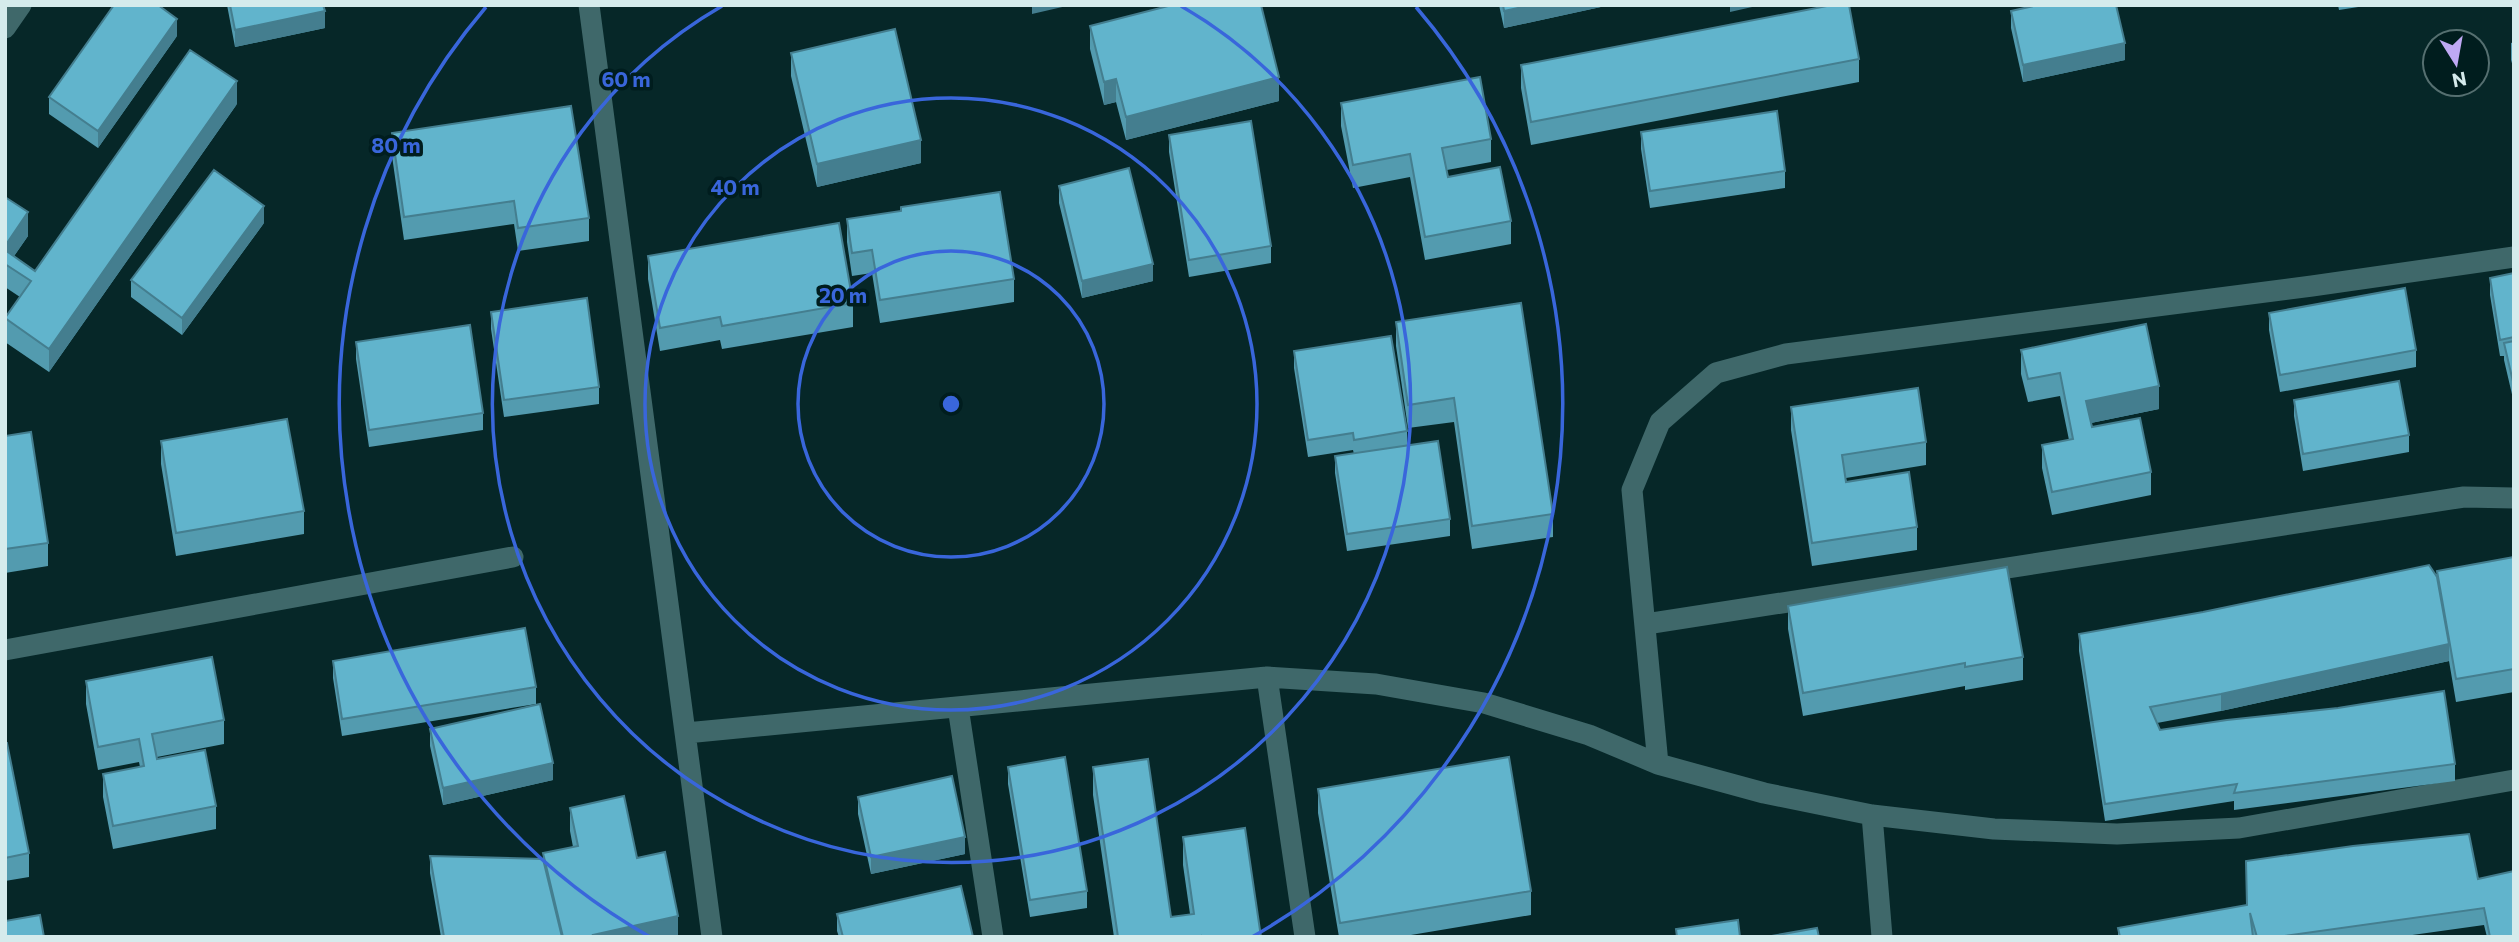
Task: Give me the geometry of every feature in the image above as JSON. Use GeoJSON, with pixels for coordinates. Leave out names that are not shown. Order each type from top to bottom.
{"type":"FeatureCollection","features":[{"type":"Feature","properties":{"kind":"street"},"geometry":{"type":"LineString","coordinates":[[5,28],[21,5]]}},
{"type":"Feature","properties":{"kind":"street"},"geometry":{"type":"LineString","coordinates":[[589,5],[712,937]]}},
{"type":"Feature","properties":{"kind":"street"},"geometry":{"type":"LineString","coordinates":[[1658,764],[1632,490],[1660,422],[1716,373],[1786,354],[2514,257]]}},
{"type":"Feature","properties":{"kind":"street"},"geometry":{"type":"LineString","coordinates":[[1646,624],[2464,498],[2514,498]]}},
{"type":"Feature","properties":{"kind":"street"},"geometry":{"type":"LineString","coordinates":[[5,650],[513,557]]}},
{"type":"Feature","properties":{"kind":"street"},"geometry":{"type":"LineString","coordinates":[[686,733],[1267,677],[1376,684],[1484,703],[1589,735],[1658,764],[1764,793],[1872,815],[1994,829],[2117,834],[2239,828],[2514,780]]}},
{"type":"Feature","properties":{"kind":"street"},"geometry":{"type":"LineString","coordinates":[[1267,677],[1305,937]]}},
{"type":"Feature","properties":{"kind":"street"},"geometry":{"type":"LineString","coordinates":[[958,707],[993,937]]}},
{"type":"Feature","properties":{"kind":"street"},"geometry":{"type":"LineString","coordinates":[[1872,815],[1882,937]]}},
{"type":"Feature","properties":{"kind":"building"},"geometry":{"type":"Polygon","coordinates":[[[114,5],[158,5],[177,19],[98,131],[49,97],[114,5]]]}},
{"type":"Feature","properties":{"kind":"building"},"geometry":{"type":"Polygon","coordinates":[[[230,5],[323,5],[325,11],[235,30],[230,5]]]}},
{"type":"Feature","properties":{"kind":"building"},"geometry":{"type":"Polygon","coordinates":[[[1172,5],[1261,5],[1279,77],[1126,117],[1116,79],[1104,82],[1090,26],[1172,5]]]}},
{"type":"Feature","properties":{"kind":"building"},"geometry":{"type":"Polygon","coordinates":[[[1503,5],[1532,5],[1504,11],[1503,5]]]}},
{"type":"Feature","properties":{"kind":"building"},"geometry":{"type":"Polygon","coordinates":[[[1832,5],[1849,5],[1859,59],[1531,122],[1521,65],[1832,5]]]}},
{"type":"Feature","properties":{"kind":"building"},"geometry":{"type":"Polygon","coordinates":[[[2038,5],[2116,5],[2125,43],[2023,65],[2011,11],[2038,5]]]}},
{"type":"Feature","properties":{"kind":"building"},"geometry":{"type":"Polygon","coordinates":[[[895,29],[921,140],[817,164],[791,53],[895,29]]]}},
{"type":"Feature","properties":{"kind":"building"},"geometry":{"type":"Polygon","coordinates":[[[190,50],[237,81],[49,349],[5,318],[31,281],[5,264],[5,250],[35,271],[190,50]]]}},
{"type":"Feature","properties":{"kind":"building"},"geometry":{"type":"Polygon","coordinates":[[[1480,77],[1491,139],[1442,148],[1448,177],[1500,167],[1511,221],[1425,237],[1410,154],[1353,165],[1341,103],[1480,77]]]}},
{"type":"Feature","properties":{"kind":"building"},"geometry":{"type":"Polygon","coordinates":[[[571,106],[589,218],[518,228],[514,201],[404,217],[392,133],[571,106]]]}},
{"type":"Feature","properties":{"kind":"building"},"geometry":{"type":"Polygon","coordinates":[[[1777,111],[1785,171],[1650,191],[1641,132],[1777,111]]]}},
{"type":"Feature","properties":{"kind":"building"},"geometry":{"type":"Polygon","coordinates":[[[1251,121],[1271,246],[1189,260],[1169,135],[1251,121]]]}},
{"type":"Feature","properties":{"kind":"building"},"geometry":{"type":"Polygon","coordinates":[[[1129,168],[1153,264],[1082,281],[1059,186],[1129,168]]]}},
{"type":"Feature","properties":{"kind":"building"},"geometry":{"type":"Polygon","coordinates":[[[214,170],[264,206],[182,318],[131,280],[214,170]]]}},
{"type":"Feature","properties":{"kind":"building"},"geometry":{"type":"Polygon","coordinates":[[[1000,192],[1014,279],[880,300],[872,250],[852,253],[847,219],[901,211],[901,207],[1000,192]]]}},
{"type":"Feature","properties":{"kind":"building"},"geometry":{"type":"Polygon","coordinates":[[[5,197],[28,212],[5,246],[5,197]]]}},
{"type":"Feature","properties":{"kind":"building"},"geometry":{"type":"Polygon","coordinates":[[[839,223],[853,303],[722,326],[720,317],[660,328],[648,256],[839,223]]]}},
{"type":"Feature","properties":{"kind":"building"},"geometry":{"type":"Polygon","coordinates":[[[2514,273],[2514,337],[2500,340],[2490,278],[2514,273]]]}},
{"type":"Feature","properties":{"kind":"building"},"geometry":{"type":"Polygon","coordinates":[[[2405,288],[2416,350],[2280,375],[2269,313],[2405,288]]]}},
{"type":"Feature","properties":{"kind":"building"},"geometry":{"type":"Polygon","coordinates":[[[587,298],[599,387],[504,400],[491,312],[587,298]]]}},
{"type":"Feature","properties":{"kind":"building"},"geometry":{"type":"Polygon","coordinates":[[[1521,303],[1553,514],[1472,526],[1454,398],[1408,405],[1396,322],[1521,303]]]}},
{"type":"Feature","properties":{"kind":"building"},"geometry":{"type":"Polygon","coordinates":[[[2146,324],[2159,386],[2086,401],[2092,427],[2140,418],[2151,472],[2052,492],[2042,445],[2073,439],[2060,373],[2028,379],[2021,350],[2146,324]]]}},
{"type":"Feature","properties":{"kind":"building"},"geometry":{"type":"Polygon","coordinates":[[[470,325],[483,413],[369,430],[356,342],[470,325]]]}},
{"type":"Feature","properties":{"kind":"building"},"geometry":{"type":"Polygon","coordinates":[[[1391,336],[1407,431],[1354,440],[1353,433],[1308,440],[1294,351],[1391,336]]]}},
{"type":"Feature","properties":{"kind":"building"},"geometry":{"type":"Polygon","coordinates":[[[2514,341],[2514,386],[2504,343],[2514,341]]]}},
{"type":"Feature","properties":{"kind":"building"},"geometry":{"type":"Polygon","coordinates":[[[2399,381],[2409,435],[2303,454],[2294,400],[2399,381]]]}},
{"type":"Feature","properties":{"kind":"building"},"geometry":{"type":"Polygon","coordinates":[[[1918,388],[1926,442],[1842,455],[1846,482],[1909,472],[1917,527],[1812,543],[1791,407],[1918,388]]]}},
{"type":"Feature","properties":{"kind":"building"},"geometry":{"type":"Polygon","coordinates":[[[287,419],[304,511],[176,533],[161,441],[287,419]]]}},
{"type":"Feature","properties":{"kind":"building"},"geometry":{"type":"Polygon","coordinates":[[[31,432],[48,543],[5,549],[5,436],[31,432]]]}},
{"type":"Feature","properties":{"kind":"building"},"geometry":{"type":"Polygon","coordinates":[[[1438,441],[1450,519],[1347,534],[1335,456],[1438,441]]]}},
{"type":"Feature","properties":{"kind":"building"},"geometry":{"type":"Polygon","coordinates":[[[2514,557],[2514,669],[2456,679],[2437,571],[2514,557]]]}},
{"type":"Feature","properties":{"kind":"building"},"geometry":{"type":"Polygon","coordinates":[[[2429,565],[2437,577],[2449,644],[2150,707],[2160,730],[2338,708],[2444,691],[2455,764],[2234,793],[2237,784],[2105,804],[2079,634],[2203,612],[2429,565]]]}},
{"type":"Feature","properties":{"kind":"building"},"geometry":{"type":"Polygon","coordinates":[[[2007,567],[2023,657],[1965,667],[1965,663],[1803,693],[1788,606],[2007,567]]]}},
{"type":"Feature","properties":{"kind":"building"},"geometry":{"type":"Polygon","coordinates":[[[525,628],[536,687],[342,719],[333,661],[525,628]]]}},
{"type":"Feature","properties":{"kind":"building"},"geometry":{"type":"Polygon","coordinates":[[[212,657],[224,720],[152,734],[157,759],[205,750],[216,806],[113,826],[103,774],[144,766],[139,739],[98,747],[86,681],[212,657]]]}},
{"type":"Feature","properties":{"kind":"building"},"geometry":{"type":"Polygon","coordinates":[[[540,704],[553,763],[443,788],[430,729],[540,704]]]}},
{"type":"Feature","properties":{"kind":"building"},"geometry":{"type":"Polygon","coordinates":[[[5,743],[29,853],[5,858],[5,743]]]}},
{"type":"Feature","properties":{"kind":"building"},"geometry":{"type":"Polygon","coordinates":[[[1065,757],[1087,891],[1030,900],[1008,767],[1065,757]]]}},
{"type":"Feature","properties":{"kind":"building"},"geometry":{"type":"Polygon","coordinates":[[[1509,757],[1531,891],[1340,923],[1318,789],[1509,757]]]}},
{"type":"Feature","properties":{"kind":"building"},"geometry":{"type":"Polygon","coordinates":[[[1148,759],[1171,917],[1194,914],[1183,837],[1245,828],[1261,937],[1118,937],[1093,767],[1148,759]]]}},
{"type":"Feature","properties":{"kind":"building"},"geometry":{"type":"Polygon","coordinates":[[[952,776],[965,837],[871,857],[858,797],[952,776]]]}},
{"type":"Feature","properties":{"kind":"building"},"geometry":{"type":"Polygon","coordinates":[[[624,796],[637,858],[665,852],[678,916],[593,935],[594,937],[563,937],[543,853],[578,846],[570,808],[624,796]]]}},
{"type":"Feature","properties":{"kind":"building"},"geometry":{"type":"Polygon","coordinates":[[[2469,834],[2478,879],[2514,871],[2514,937],[2490,937],[2484,908],[2277,937],[2257,937],[2250,913],[2253,937],[2120,937],[2118,928],[2247,905],[2246,861],[2469,834]]]}},
{"type":"Feature","properties":{"kind":"building"},"geometry":{"type":"Polygon","coordinates":[[[430,856],[543,859],[562,937],[444,937],[430,856]]]}},
{"type":"Feature","properties":{"kind":"building"},"geometry":{"type":"Polygon","coordinates":[[[961,886],[973,937],[843,937],[837,914],[961,886]]]}},
{"type":"Feature","properties":{"kind":"building"},"geometry":{"type":"Polygon","coordinates":[[[40,915],[44,937],[5,937],[5,921],[40,915]]]}},
{"type":"Feature","properties":{"kind":"building"},"geometry":{"type":"Polygon","coordinates":[[[1738,920],[1740,937],[1677,937],[1676,929],[1738,920]]]}},
{"type":"Feature","properties":{"kind":"building"},"geometry":{"type":"Polygon","coordinates":[[[1817,928],[1819,937],[1766,937],[1817,928]]]}}]}
